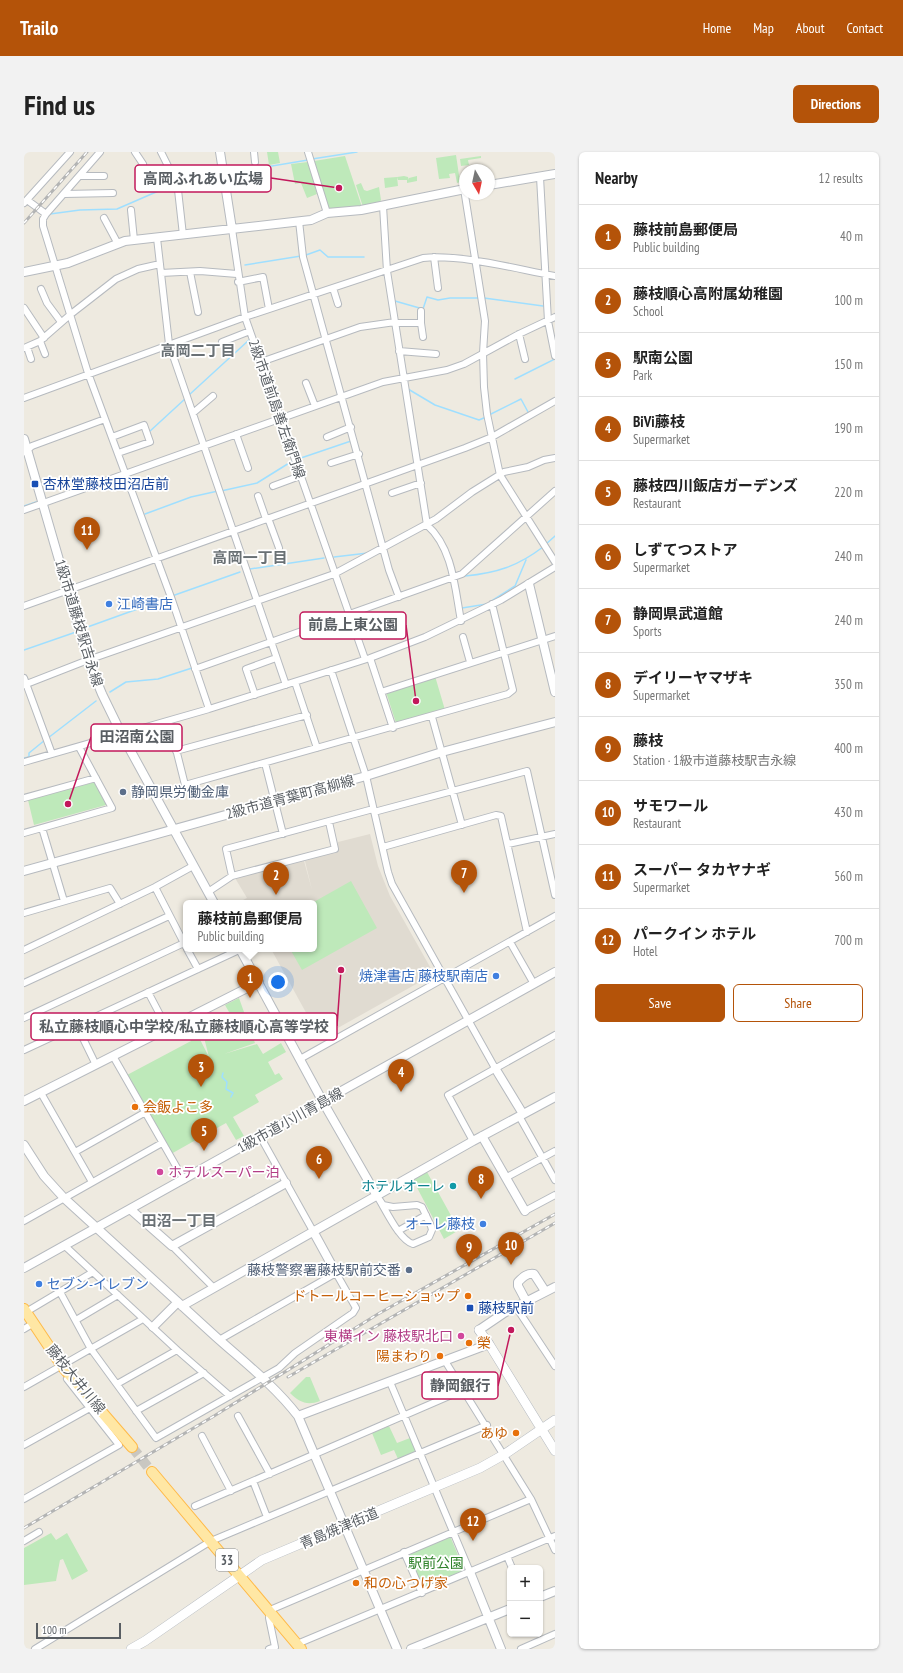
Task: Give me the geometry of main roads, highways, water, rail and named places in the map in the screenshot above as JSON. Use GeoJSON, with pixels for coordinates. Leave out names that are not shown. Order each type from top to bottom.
{"type":"FeatureCollection","features":[{"type":"Feature","properties":{"kind":"main road","name":"藤枝大井川線"},"geometry":{"type":"LineString","coordinates":[[25,1310],[60,1367],[132,1447]]}},
{"type":"Feature","properties":{"kind":"main road"},"geometry":{"type":"LineString","coordinates":[[479,1330],[555,1451]]}},
{"type":"Feature","properties":{"kind":"main road","name":"青島焼津街道"},"geometry":{"type":"LineString","coordinates":[[131,1649],[145,1641],[262,1560],[480,1468],[505,1454],[555,1420]]}},
{"type":"Feature","properties":{"kind":"main road","name":"33"},"geometry":{"type":"LineString","coordinates":[[152,1472],[270,1610],[299,1647]]}},
{"type":"Feature","properties":{"kind":"waterway"},"geometry":{"type":"LineString","coordinates":[[312,159],[357,152]]}},
{"type":"Feature","properties":{"kind":"waterway"},"geometry":{"type":"LineString","coordinates":[[229,173],[308,160]]}},
{"type":"Feature","properties":{"kind":"waterway"},"geometry":{"type":"LineString","coordinates":[[177,179],[217,173]]}},
{"type":"Feature","properties":{"kind":"waterway"},"geometry":{"type":"LineString","coordinates":[[50,214],[80,210],[117,209],[163,189],[174,181]]}},
{"type":"Feature","properties":{"kind":"waterway"},"geometry":{"type":"LineString","coordinates":[[306,255],[320,250],[328,257],[364,257]]}},
{"type":"Feature","properties":{"kind":"waterway"},"geometry":{"type":"LineString","coordinates":[[245,265],[301,256]]}},
{"type":"Feature","properties":{"kind":"waterway"},"geometry":{"type":"LineString","coordinates":[[395,301],[423,309],[427,297],[438,300],[450,298],[480,298]]}},
{"type":"Feature","properties":{"kind":"waterway"},"geometry":{"type":"LineString","coordinates":[[484,298],[543,306]]}},
{"type":"Feature","properties":{"kind":"waterway"},"geometry":{"type":"LineString","coordinates":[[189,395],[249,340]]}},
{"type":"Feature","properties":{"kind":"waterway"},"geometry":{"type":"LineString","coordinates":[[515,379],[555,359]]}},
{"type":"Feature","properties":{"kind":"waterway"},"geometry":{"type":"LineString","coordinates":[[408,389],[435,405],[479,420],[486,417]]}},
{"type":"Feature","properties":{"kind":"waterway"},"geometry":{"type":"LineString","coordinates":[[149,432],[186,398]]}},
{"type":"Feature","properties":{"kind":"waterway"},"geometry":{"type":"LineString","coordinates":[[489,415],[521,399],[528,412]]}},
{"type":"Feature","properties":{"kind":"waterway"},"geometry":{"type":"LineString","coordinates":[[298,459],[351,441]]}},
{"type":"Feature","properties":{"kind":"waterway"},"geometry":{"type":"LineString","coordinates":[[221,491],[257,483],[294,460]]}},
{"type":"Feature","properties":{"kind":"waterway"},"geometry":{"type":"LineString","coordinates":[[145,514],[191,497],[218,491]]}},
{"type":"Feature","properties":{"kind":"waterway"},"geometry":{"type":"LineString","coordinates":[[24,506],[36,502]]}},
{"type":"Feature","properties":{"kind":"waterway"},"geometry":{"type":"LineString","coordinates":[[546,544],[555,536]]}},
{"type":"Feature","properties":{"kind":"waterway"},"geometry":{"type":"LineString","coordinates":[[465,576],[507,568],[534,554],[543,547]]}},
{"type":"Feature","properties":{"kind":"waterway"},"geometry":{"type":"LineString","coordinates":[[334,557],[368,553]]}},
{"type":"Feature","properties":{"kind":"waterway"},"geometry":{"type":"LineString","coordinates":[[250,569],[324,558]]}},
{"type":"Feature","properties":{"kind":"waterway"},"geometry":{"type":"LineString","coordinates":[[490,602],[515,586],[526,560]]}},
{"type":"Feature","properties":{"kind":"waterway"},"geometry":{"type":"LineString","coordinates":[[172,596],[240,572]]}},
{"type":"Feature","properties":{"kind":"waterway"},"geometry":{"type":"LineString","coordinates":[[82,629],[168,598]]}},
{"type":"Feature","properties":{"kind":"waterway"},"geometry":{"type":"LineString","coordinates":[[462,608],[487,604]]}},
{"type":"Feature","properties":{"kind":"waterway"},"geometry":{"type":"LineString","coordinates":[[24,650],[76,632]]}},
{"type":"Feature","properties":{"kind":"waterway"},"geometry":{"type":"LineString","coordinates":[[110,692],[126,682],[158,679],[192,668]]}},
{"type":"Feature","properties":{"kind":"waterway"},"geometry":{"type":"LineString","coordinates":[[48,738],[96,701]]}},
{"type":"Feature","properties":{"kind":"waterway"},"geometry":{"type":"LineString","coordinates":[[24,758],[29,757],[29,753],[45,740]]}},
{"type":"Feature","properties":{"kind":"waterway"},"geometry":{"type":"LineString","coordinates":[[223,1073],[222,1077],[227,1082],[226,1089],[233,1093],[231,1097]]}},
{"type":"Feature","properties":{"kind":"tunnel"},"geometry":{"type":"LineString","coordinates":[[132,1447],[152,1472]]}},
{"type":"Feature","properties":{"kind":"railway"},"geometry":{"type":"LineString","coordinates":[[24,223],[87,152]]}},
{"type":"Feature","properties":{"kind":"railway"},"geometry":{"type":"LineString","coordinates":[[24,1528],[214,1416],[378,1314],[555,1214]]}},
{"type":"Feature","properties":{"kind":"railway"},"geometry":{"type":"LineString","coordinates":[[288,1377],[555,1223]]}},
{"type":"Feature","properties":{"kind":"place","name":"高岡ふれあい広場"},"geometry":{"type":"Point","coordinates":[339,188]}},
{"type":"Feature","properties":{"kind":"place","name":"杏林堂藤枝田沼店前"},"geometry":{"type":"Point","coordinates":[35,484]}},
{"type":"Feature","properties":{"kind":"place","name":"スーパー タカヤナギ"},"geometry":{"type":"Point","coordinates":[87,550]}},
{"type":"Feature","properties":{"kind":"place","name":"江崎書店"},"geometry":{"type":"Point","coordinates":[109,604]}},
{"type":"Feature","properties":{"kind":"place","name":"前島上東公園"},"geometry":{"type":"Point","coordinates":[416,701]}},
{"type":"Feature","properties":{"kind":"place","name":"静岡県労働金庫"},"geometry":{"type":"Point","coordinates":[123,792]}},
{"type":"Feature","properties":{"kind":"place","name":"田沼南公園"},"geometry":{"type":"Point","coordinates":[68,804]}},
{"type":"Feature","properties":{"kind":"place","name":"静岡県武道館"},"geometry":{"type":"Point","coordinates":[464,893]}},
{"type":"Feature","properties":{"kind":"place","name":"藤枝順心高附属幼稚園"},"geometry":{"type":"Point","coordinates":[276,895]}},
{"type":"Feature","properties":{"kind":"place","name":"私立藤枝順心中学校/私立藤枝順心高等学校"},"geometry":{"type":"Point","coordinates":[341,970]}},
{"type":"Feature","properties":{"kind":"place","name":"焼津書店 藤枝駅南店"},"geometry":{"type":"Point","coordinates":[496,976]}},
{"type":"Feature","properties":{"kind":"place","name":"藤枝前島郵便局"},"geometry":{"type":"Point","coordinates":[250,998]}},
{"type":"Feature","properties":{"kind":"place","name":"駅南公園"},"geometry":{"type":"Point","coordinates":[201,1087]}},
{"type":"Feature","properties":{"kind":"place","name":"BiVi藤枝"},"geometry":{"type":"Point","coordinates":[401,1092]}},
{"type":"Feature","properties":{"kind":"place","name":"会飯よこ多"},"geometry":{"type":"Point","coordinates":[135,1107]}},
{"type":"Feature","properties":{"kind":"place","name":"藤枝四川飯店ガーデンズ"},"geometry":{"type":"Point","coordinates":[204,1151]}},
{"type":"Feature","properties":{"kind":"place","name":"ホテルスーパー泊"},"geometry":{"type":"Point","coordinates":[160,1172]}},
{"type":"Feature","properties":{"kind":"place","name":"しずてつストア"},"geometry":{"type":"Point","coordinates":[319,1179]}},
{"type":"Feature","properties":{"kind":"place","name":"ホテルオーレ"},"geometry":{"type":"Point","coordinates":[453,1186]}},
{"type":"Feature","properties":{"kind":"place","name":"デイリーヤマザキ"},"geometry":{"type":"Point","coordinates":[481,1199]}},
{"type":"Feature","properties":{"kind":"place","name":"オーレ藤枝"},"geometry":{"type":"Point","coordinates":[483,1224]}},
{"type":"Feature","properties":{"kind":"place","name":"サモワール"},"geometry":{"type":"Point","coordinates":[511,1265]}},
{"type":"Feature","properties":{"kind":"place","name":"藤枝"},"geometry":{"type":"Point","coordinates":[469,1267]}},
{"type":"Feature","properties":{"kind":"place","name":"藤枝警察署藤枝駅前交番"},"geometry":{"type":"Point","coordinates":[409,1270]}},
{"type":"Feature","properties":{"kind":"place","name":"セブン-イレブン"},"geometry":{"type":"Point","coordinates":[39,1284]}},
{"type":"Feature","properties":{"kind":"place","name":"ドトールコーヒーショップ"},"geometry":{"type":"Point","coordinates":[468,1296]}},
{"type":"Feature","properties":{"kind":"place","name":"藤枝駅前"},"geometry":{"type":"Point","coordinates":[470,1308]}},
{"type":"Feature","properties":{"kind":"place","name":"静岡銀行"},"geometry":{"type":"Point","coordinates":[511,1330]}},
{"type":"Feature","properties":{"kind":"place","name":"東横イン 藤枝駅北口"},"geometry":{"type":"Point","coordinates":[461,1336]}},
{"type":"Feature","properties":{"kind":"place","name":"榮"},"geometry":{"type":"Point","coordinates":[469,1343]}},
{"type":"Feature","properties":{"kind":"place","name":"陽まわり"},"geometry":{"type":"Point","coordinates":[440,1356]}},
{"type":"Feature","properties":{"kind":"place","name":"あゆ"},"geometry":{"type":"Point","coordinates":[516,1433]}},
{"type":"Feature","properties":{"kind":"place","name":"パークイン ホテル"},"geometry":{"type":"Point","coordinates":[473,1541]}},
{"type":"Feature","properties":{"kind":"place","name":"和の心つげ家"},"geometry":{"type":"Point","coordinates":[356,1583]}},
{"type":"Feature","properties":{"kind":"district","name":"高岡二丁目"},"geometry":{"type":"Point","coordinates":[198,350]}},
{"type":"Feature","properties":{"kind":"district","name":"高岡一丁目"},"geometry":{"type":"Point","coordinates":[250,557]}},
{"type":"Feature","properties":{"kind":"district","name":"田沼一丁目"},"geometry":{"type":"Point","coordinates":[179,1220]}},
{"type":"Feature","properties":{"kind":"park label","name":"駅前公園"},"geometry":{"type":"Point","coordinates":[436,1563]}}]}
